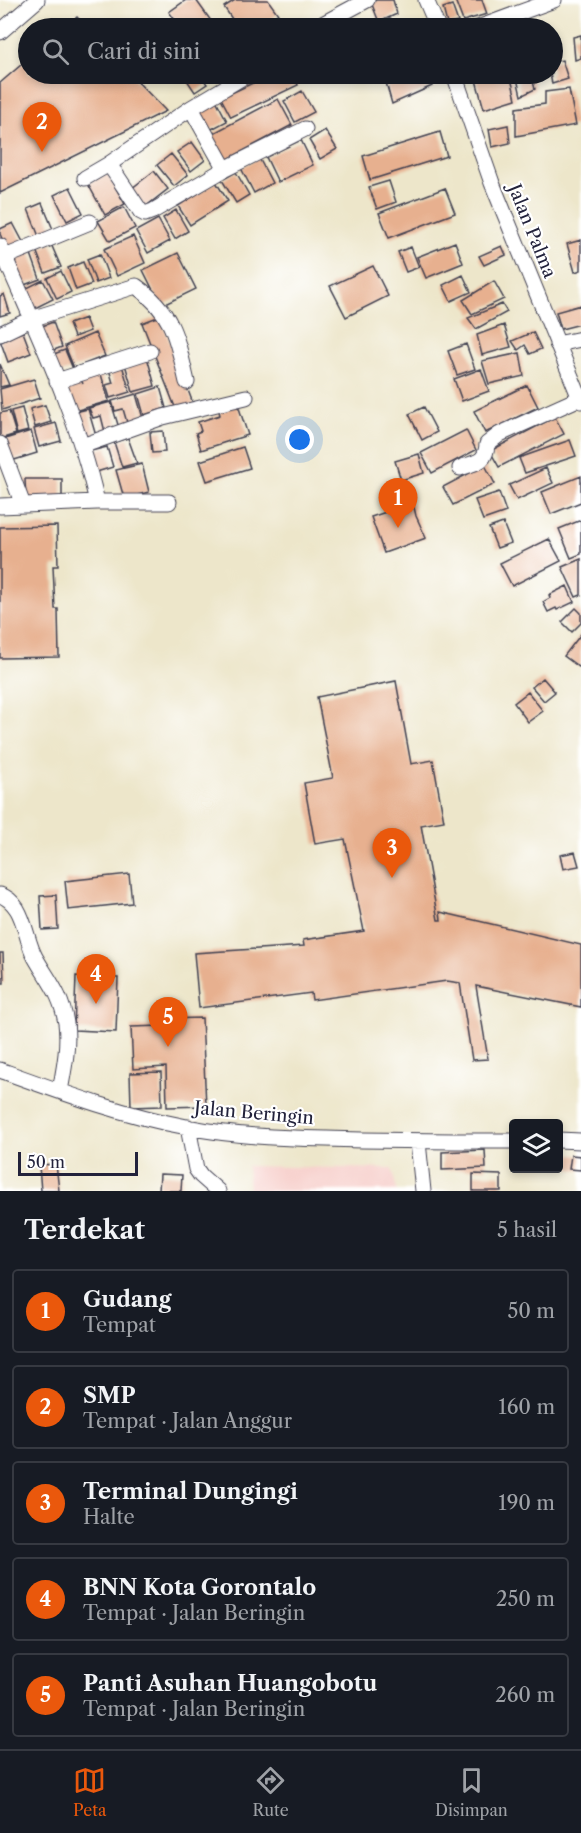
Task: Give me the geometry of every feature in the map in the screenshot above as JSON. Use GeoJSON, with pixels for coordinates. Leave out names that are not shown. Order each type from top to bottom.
{"type":"FeatureCollection","features":[{"type":"Feature","properties":{"kind":"street"},"geometry":{"type":"LineString","coordinates":[[0,32],[37,0]]}},
{"type":"Feature","properties":{"kind":"street"},"geometry":{"type":"LineString","coordinates":[[334,18],[367,0]]}},
{"type":"Feature","properties":{"kind":"street"},"geometry":{"type":"LineString","coordinates":[[426,0],[434,18]]}},
{"type":"Feature","properties":{"kind":"street"},"geometry":{"type":"LineString","coordinates":[[505,18],[554,0]]}},
{"type":"Feature","properties":{"kind":"street"},"geometry":{"type":"LineString","coordinates":[[85,178],[231,84]]}},
{"type":"Feature","properties":{"kind":"street","name":"Jalan Palma"},"geometry":{"type":"LineString","coordinates":[[457,84],[492,183],[580,399]]}},
{"type":"Feature","properties":{"kind":"street"},"geometry":{"type":"LineString","coordinates":[[191,108],[225,169]]}},
{"type":"Feature","properties":{"kind":"street"},"geometry":{"type":"LineString","coordinates":[[109,164],[137,208],[146,214],[225,169],[305,129]]}},
{"type":"Feature","properties":{"kind":"street"},"geometry":{"type":"LineString","coordinates":[[90,222],[2,252],[82,446],[97,502]]}},
{"type":"Feature","properties":{"kind":"street"},"geometry":{"type":"LineString","coordinates":[[0,334],[31,320],[136,286],[168,317],[177,338],[187,382]]}},
{"type":"Feature","properties":{"kind":"street"},"geometry":{"type":"LineString","coordinates":[[557,344],[581,339]]}},
{"type":"Feature","properties":{"kind":"street"},"geometry":{"type":"LineString","coordinates":[[57,381],[150,351]]}},
{"type":"Feature","properties":{"kind":"street"},"geometry":{"type":"LineString","coordinates":[[82,446],[163,417],[246,397]]}},
{"type":"Feature","properties":{"kind":"street"},"geometry":{"type":"LineString","coordinates":[[460,468],[483,460],[488,444],[500,434],[580,399]]}},
{"type":"Feature","properties":{"kind":"street"},"geometry":{"type":"LineString","coordinates":[[0,444],[23,505]]}},
{"type":"Feature","properties":{"kind":"street"},"geometry":{"type":"LineString","coordinates":[[0,506],[169,502]]}},
{"type":"Feature","properties":{"kind":"street"},"geometry":{"type":"LineString","coordinates":[[0,895],[18,910],[34,956],[55,987],[63,1006],[67,1052],[60,1091]]}},
{"type":"Feature","properties":{"kind":"street","name":"Jalan Beringin"},"geometry":{"type":"LineString","coordinates":[[0,1070],[156,1121],[188,1127],[262,1137],[418,1142],[509,1141]]}},
{"type":"Feature","properties":{"kind":"street"},"geometry":{"type":"LineString","coordinates":[[188,1127],[196,1169],[219,1191]]}},
{"type":"Feature","properties":{"kind":"street"},"geometry":{"type":"LineString","coordinates":[[563,1140],[581,1141]]}},
{"type":"Feature","properties":{"kind":"street"},"geometry":{"type":"LineString","coordinates":[[418,1142],[423,1191]]}},
{"type":"Feature","properties":{"kind":"shaded area"},"geometry":{"type":"Polygon","coordinates":[[[247,1166],[392,1169],[397,1191],[249,1191],[247,1166]]]}},
{"type":"Feature","properties":{"kind":"building"},"geometry":{"type":"Polygon","coordinates":[[[186,0],[196,0],[209,18],[174,18],[169,12],[186,0]]]}},
{"type":"Feature","properties":{"kind":"building"},"geometry":{"type":"Polygon","coordinates":[[[235,0],[268,0],[278,14],[272,18],[231,18],[224,7],[235,0]]]}},
{"type":"Feature","properties":{"kind":"building"},"geometry":{"type":"Polygon","coordinates":[[[393,0],[397,14],[388,18],[377,18],[371,2],[393,0]]]}},
{"type":"Feature","properties":{"kind":"building"},"geometry":{"type":"Polygon","coordinates":[[[455,0],[482,0],[487,14],[462,18],[455,0]]]}},
{"type":"Feature","properties":{"kind":"building"},"geometry":{"type":"Polygon","coordinates":[[[452,5],[457,18],[446,18],[443,8],[452,5]]]}},
{"type":"Feature","properties":{"kind":"building"},"geometry":{"type":"Polygon","coordinates":[[[581,35],[581,58],[575,60],[573,37],[581,35]]]}},
{"type":"Feature","properties":{"kind":"building"},"geometry":{"type":"Polygon","coordinates":[[[563,63],[568,79],[563,81],[563,63]]]}},
{"type":"Feature","properties":{"kind":"building"},"geometry":{"type":"Polygon","coordinates":[[[18,68],[18,84],[140,84],[166,111],[0,193],[0,83],[18,68]]]}},
{"type":"Feature","properties":{"kind":"building"},"geometry":{"type":"Polygon","coordinates":[[[190,84],[207,84],[195,92],[190,84]]]}},
{"type":"Feature","properties":{"kind":"building"},"geometry":{"type":"Polygon","coordinates":[[[251,84],[298,85],[231,117],[221,98],[251,84]]]}},
{"type":"Feature","properties":{"kind":"building"},"geometry":{"type":"Polygon","coordinates":[[[386,84],[431,84],[432,86],[392,104],[386,84]]]}},
{"type":"Feature","properties":{"kind":"building"},"geometry":{"type":"Polygon","coordinates":[[[477,84],[512,84],[516,99],[484,109],[477,84]]]}},
{"type":"Feature","properties":{"kind":"building"},"geometry":{"type":"Polygon","coordinates":[[[518,84],[534,84],[535,89],[521,96],[518,84]]]}},
{"type":"Feature","properties":{"kind":"building"},"geometry":{"type":"Polygon","coordinates":[[[569,89],[576,125],[516,136],[516,108],[545,104],[545,92],[569,89]]]}},
{"type":"Feature","properties":{"kind":"building"},"geometry":{"type":"Polygon","coordinates":[[[302,91],[314,112],[295,122],[284,101],[302,91]]]}},
{"type":"Feature","properties":{"kind":"building"},"geometry":{"type":"Polygon","coordinates":[[[278,99],[292,125],[224,161],[210,135],[278,99]]]}},
{"type":"Feature","properties":{"kind":"building"},"geometry":{"type":"Polygon","coordinates":[[[216,100],[227,121],[208,131],[197,110],[216,100]]]}},
{"type":"Feature","properties":{"kind":"building"},"geometry":{"type":"Polygon","coordinates":[[[508,125],[510,143],[492,147],[489,129],[508,125]]]}},
{"type":"Feature","properties":{"kind":"building"},"geometry":{"type":"Polygon","coordinates":[[[325,130],[337,149],[320,159],[309,140],[325,130]]]}},
{"type":"Feature","properties":{"kind":"building"},"geometry":{"type":"Polygon","coordinates":[[[440,132],[447,156],[370,180],[363,156],[440,132]]]}},
{"type":"Feature","properties":{"kind":"building"},"geometry":{"type":"Polygon","coordinates":[[[301,140],[313,165],[278,182],[266,157],[301,140]]]}},
{"type":"Feature","properties":{"kind":"building"},"geometry":{"type":"Polygon","coordinates":[[[192,142],[205,160],[191,171],[177,152],[192,142]]]}},
{"type":"Feature","properties":{"kind":"building"},"geometry":{"type":"Polygon","coordinates":[[[171,154],[188,175],[174,186],[157,165],[171,154]]]}},
{"type":"Feature","properties":{"kind":"building"},"geometry":{"type":"Polygon","coordinates":[[[259,158],[272,183],[254,193],[241,168],[259,158]]]}},
{"type":"Feature","properties":{"kind":"building"},"geometry":{"type":"Polygon","coordinates":[[[154,171],[168,189],[145,207],[131,189],[154,171]]]}},
{"type":"Feature","properties":{"kind":"building"},"geometry":{"type":"Polygon","coordinates":[[[236,172],[249,195],[236,203],[222,180],[236,172]]]}},
{"type":"Feature","properties":{"kind":"building"},"geometry":{"type":"Polygon","coordinates":[[[107,173],[125,204],[105,215],[88,184],[107,173]]]}},
{"type":"Feature","properties":{"kind":"building"},"geometry":{"type":"Polygon","coordinates":[[[389,181],[396,202],[377,209],[369,187],[389,181]]]}},
{"type":"Feature","properties":{"kind":"building"},"geometry":{"type":"Polygon","coordinates":[[[216,182],[228,201],[190,225],[178,206],[216,182]]]}},
{"type":"Feature","properties":{"kind":"building"},"geometry":{"type":"Polygon","coordinates":[[[70,187],[83,213],[67,221],[54,195],[70,187]]]}},
{"type":"Feature","properties":{"kind":"building"},"geometry":{"type":"Polygon","coordinates":[[[445,188],[455,213],[389,238],[379,213],[445,188]]]}},
{"type":"Feature","properties":{"kind":"building"},"geometry":{"type":"Polygon","coordinates":[[[42,203],[55,234],[40,239],[28,209],[42,203]]]}},
{"type":"Feature","properties":{"kind":"building"},"geometry":{"type":"Polygon","coordinates":[[[124,207],[135,228],[110,241],[98,221],[124,207]]]}},
{"type":"Feature","properties":{"kind":"building"},"geometry":{"type":"Polygon","coordinates":[[[176,210],[188,231],[175,239],[163,218],[176,210]]]}},
{"type":"Feature","properties":{"kind":"building"},"geometry":{"type":"Polygon","coordinates":[[[158,219],[170,241],[148,253],[136,231],[158,219]]]}},
{"type":"Feature","properties":{"kind":"building"},"geometry":{"type":"Polygon","coordinates":[[[13,223],[23,242],[7,250],[0,229],[13,223]]]}},
{"type":"Feature","properties":{"kind":"building"},"geometry":{"type":"Polygon","coordinates":[[[133,236],[145,263],[117,276],[104,249],[133,236]]]}},
{"type":"Feature","properties":{"kind":"building"},"geometry":{"type":"Polygon","coordinates":[[[581,240],[581,270],[575,272],[567,244],[581,240]]]}},
{"type":"Feature","properties":{"kind":"building"},"geometry":{"type":"Polygon","coordinates":[[[455,242],[463,263],[426,278],[417,257],[455,242]]]}},
{"type":"Feature","properties":{"kind":"building"},"geometry":{"type":"Polygon","coordinates":[[[51,244],[61,267],[45,273],[36,250],[51,244]]]}},
{"type":"Feature","properties":{"kind":"building"},"geometry":{"type":"Polygon","coordinates":[[[502,246],[506,255],[484,265],[479,256],[502,246]]]}},
{"type":"Feature","properties":{"kind":"building"},"geometry":{"type":"Polygon","coordinates":[[[411,247],[419,267],[406,272],[398,252],[411,247]]]}},
{"type":"Feature","properties":{"kind":"building"},"geometry":{"type":"Polygon","coordinates":[[[30,251],[40,279],[19,287],[8,259],[30,251]]]}},
{"type":"Feature","properties":{"kind":"building"},"geometry":{"type":"Polygon","coordinates":[[[178,253],[196,289],[161,306],[143,270],[178,253]]]}},
{"type":"Feature","properties":{"kind":"building"},"geometry":{"type":"Polygon","coordinates":[[[100,254],[109,278],[96,283],[87,259],[100,254]]]}},
{"type":"Feature","properties":{"kind":"building"},"geometry":{"type":"Polygon","coordinates":[[[83,262],[92,284],[76,290],[68,268],[83,262]]]}},
{"type":"Feature","properties":{"kind":"building"},"geometry":{"type":"Polygon","coordinates":[[[373,266],[388,296],[346,317],[330,286],[373,266]]]}},
{"type":"Feature","properties":{"kind":"building"},"geometry":{"type":"Polygon","coordinates":[[[61,271],[71,292],[57,299],[47,278],[61,271]]]}},
{"type":"Feature","properties":{"kind":"building"},"geometry":{"type":"Polygon","coordinates":[[[463,275],[471,292],[451,301],[443,285],[463,275]]]}},
{"type":"Feature","properties":{"kind":"building"},"geometry":{"type":"Polygon","coordinates":[[[43,280],[53,299],[35,308],[25,289],[43,280]]]}},
{"type":"Feature","properties":{"kind":"building"},"geometry":{"type":"Polygon","coordinates":[[[494,281],[504,299],[472,314],[463,300],[494,281]]]}},
{"type":"Feature","properties":{"kind":"building"},"geometry":{"type":"Polygon","coordinates":[[[4,294],[10,313],[0,316],[0,296],[4,294]]]}},
{"type":"Feature","properties":{"kind":"building"},"geometry":{"type":"Polygon","coordinates":[[[502,304],[507,312],[476,329],[468,318],[502,304]]]}},
{"type":"Feature","properties":{"kind":"building"},"geometry":{"type":"Polygon","coordinates":[[[581,305],[581,324],[561,329],[556,312],[581,305]]]}},
{"type":"Feature","properties":{"kind":"building"},"geometry":{"type":"Polygon","coordinates":[[[160,316],[194,406],[177,412],[142,323],[160,316]]]}},
{"type":"Feature","properties":{"kind":"building"},"geometry":{"type":"Polygon","coordinates":[[[85,318],[90,331],[74,337],[69,324],[85,318]]]}},
{"type":"Feature","properties":{"kind":"building"},"geometry":{"type":"Polygon","coordinates":[[[53,322],[62,347],[46,353],[37,328],[53,322]]]}},
{"type":"Feature","properties":{"kind":"building"},"geometry":{"type":"Polygon","coordinates":[[[504,325],[511,347],[482,355],[477,335],[504,325]]]}},
{"type":"Feature","properties":{"kind":"building"},"geometry":{"type":"Polygon","coordinates":[[[23,332],[31,353],[8,362],[0,340],[23,332]]]}},
{"type":"Feature","properties":{"kind":"building"},"geometry":{"type":"Polygon","coordinates":[[[533,332],[541,349],[530,354],[525,345],[518,350],[512,341],[533,332]]]}},
{"type":"Feature","properties":{"kind":"building"},"geometry":{"type":"Polygon","coordinates":[[[95,333],[105,356],[74,368],[65,346],[95,333]]]}},
{"type":"Feature","properties":{"kind":"building"},"geometry":{"type":"Polygon","coordinates":[[[466,344],[475,369],[457,375],[448,351],[466,344]]]}},
{"type":"Feature","properties":{"kind":"building"},"geometry":{"type":"Polygon","coordinates":[[[65,350],[73,369],[58,374],[51,355],[65,350]]]}},
{"type":"Feature","properties":{"kind":"building"},"geometry":{"type":"Polygon","coordinates":[[[520,353],[524,376],[489,384],[482,361],[520,353]]]}},
{"type":"Feature","properties":{"kind":"building"},"geometry":{"type":"Polygon","coordinates":[[[147,357],[155,386],[133,392],[125,364],[147,357]]]}},
{"type":"Feature","properties":{"kind":"building"},"geometry":{"type":"Polygon","coordinates":[[[0,364],[9,385],[0,387],[0,364]]]}},
{"type":"Feature","properties":{"kind":"building"},"geometry":{"type":"Polygon","coordinates":[[[122,365],[130,392],[110,398],[106,385],[113,383],[109,369],[122,365]]]}},
{"type":"Feature","properties":{"kind":"building"},"geometry":{"type":"Polygon","coordinates":[[[481,369],[489,391],[462,401],[454,379],[481,369]]]}},
{"type":"Feature","properties":{"kind":"building"},"geometry":{"type":"Polygon","coordinates":[[[100,371],[109,401],[71,412],[62,383],[80,378],[83,384],[80,376],[100,371]]]}},
{"type":"Feature","properties":{"kind":"building"},"geometry":{"type":"Polygon","coordinates":[[[34,379],[40,398],[2,410],[0,389],[34,379]]]}},
{"type":"Feature","properties":{"kind":"building"},"geometry":{"type":"Polygon","coordinates":[[[527,385],[538,407],[485,433],[474,411],[527,385]]]}},
{"type":"Feature","properties":{"kind":"building"},"geometry":{"type":"Polygon","coordinates":[[[160,387],[166,408],[144,415],[138,394],[160,387]]]}},
{"type":"Feature","properties":{"kind":"building"},"geometry":{"type":"Polygon","coordinates":[[[136,394],[144,422],[128,426],[123,409],[115,411],[112,401],[136,394]]]}},
{"type":"Feature","properties":{"kind":"building"},"geometry":{"type":"Polygon","coordinates":[[[111,402],[119,428],[105,432],[101,416],[93,418],[89,408],[111,402]]]}},
{"type":"Feature","properties":{"kind":"building"},"geometry":{"type":"Polygon","coordinates":[[[45,405],[51,422],[35,427],[30,409],[45,405]]]}},
{"type":"Feature","properties":{"kind":"building"},"geometry":{"type":"Polygon","coordinates":[[[238,405],[248,435],[201,450],[196,433],[201,431],[198,422],[220,415],[219,411],[238,405]]]}},
{"type":"Feature","properties":{"kind":"building"},"geometry":{"type":"Polygon","coordinates":[[[424,407],[437,432],[422,440],[409,414],[424,407]]]}},
{"type":"Feature","properties":{"kind":"building"},"geometry":{"type":"Polygon","coordinates":[[[22,408],[28,431],[17,434],[11,411],[22,408]]]}},
{"type":"Feature","properties":{"kind":"building"},"geometry":{"type":"Polygon","coordinates":[[[88,409],[96,436],[83,440],[75,412],[88,409]]]}},
{"type":"Feature","properties":{"kind":"building"},"geometry":{"type":"Polygon","coordinates":[[[9,411],[16,434],[0,439],[0,413],[9,411]]]}},
{"type":"Feature","properties":{"kind":"building"},"geometry":{"type":"Polygon","coordinates":[[[555,417],[564,434],[499,467],[490,451],[555,417]]]}},
{"type":"Feature","properties":{"kind":"building"},"geometry":{"type":"Polygon","coordinates":[[[56,423],[61,441],[39,447],[34,429],[56,423]]]}},
{"type":"Feature","properties":{"kind":"building"},"geometry":{"type":"Polygon","coordinates":[[[466,430],[476,450],[432,473],[421,453],[466,430]]]}},
{"type":"Feature","properties":{"kind":"building"},"geometry":{"type":"Polygon","coordinates":[[[31,431],[37,453],[11,461],[5,439],[31,431]]]}},
{"type":"Feature","properties":{"kind":"building"},"geometry":{"type":"Polygon","coordinates":[[[163,431],[165,452],[152,453],[150,432],[163,431]]]}},
{"type":"Feature","properties":{"kind":"building"},"geometry":{"type":"Polygon","coordinates":[[[128,438],[137,463],[122,467],[114,442],[128,438]]]}},
{"type":"Feature","properties":{"kind":"building"},"geometry":{"type":"Polygon","coordinates":[[[570,440],[576,456],[525,473],[519,458],[570,440]]]}},
{"type":"Feature","properties":{"kind":"building"},"geometry":{"type":"Polygon","coordinates":[[[107,447],[113,467],[93,473],[87,452],[107,447]]]}},
{"type":"Feature","properties":{"kind":"building"},"geometry":{"type":"Polygon","coordinates":[[[243,447],[250,468],[207,481],[200,461],[243,447]]]}},
{"type":"Feature","properties":{"kind":"building"},"geometry":{"type":"Polygon","coordinates":[[[419,454],[424,473],[401,480],[395,461],[419,454]]]}},
{"type":"Feature","properties":{"kind":"building"},"geometry":{"type":"Polygon","coordinates":[[[142,464],[149,492],[124,498],[116,470],[142,464]]]}},
{"type":"Feature","properties":{"kind":"building"},"geometry":{"type":"Polygon","coordinates":[[[485,465],[495,484],[453,505],[443,487],[485,465]]]}},
{"type":"Feature","properties":{"kind":"building"},"geometry":{"type":"Polygon","coordinates":[[[546,468],[553,483],[517,500],[509,485],[546,468]]]}},
{"type":"Feature","properties":{"kind":"building"},"geometry":{"type":"Polygon","coordinates":[[[581,476],[581,502],[551,514],[542,492],[581,476]]]}},
{"type":"Feature","properties":{"kind":"building"},"geometry":{"type":"Polygon","coordinates":[[[25,479],[62,479],[62,500],[26,500],[25,479]]]}},
{"type":"Feature","properties":{"kind":"building"},"geometry":{"type":"Polygon","coordinates":[[[499,492],[506,512],[483,520],[475,500],[499,492]]]}},
{"type":"Feature","properties":{"kind":"building"},"geometry":{"type":"Polygon","coordinates":[[[413,503],[426,538],[384,553],[371,517],[413,503]]]}},
{"type":"Feature","properties":{"kind":"building"},"geometry":{"type":"Polygon","coordinates":[[[581,520],[581,554],[571,558],[559,529],[581,520]]]}},
{"type":"Feature","properties":{"kind":"building"},"geometry":{"type":"Polygon","coordinates":[[[503,523],[511,543],[497,548],[489,528],[503,523]]]}},
{"type":"Feature","properties":{"kind":"building"},"geometry":{"type":"Polygon","coordinates":[[[57,526],[58,566],[53,566],[55,609],[58,609],[59,657],[0,658],[0,527],[57,526]]]}},
{"type":"Feature","properties":{"kind":"building"},"geometry":{"type":"Polygon","coordinates":[[[549,539],[561,561],[512,586],[500,563],[549,539]]]}},
{"type":"Feature","properties":{"kind":"building"},"geometry":{"type":"Polygon","coordinates":[[[581,559],[581,595],[576,597],[562,567],[581,559]]]}},
{"type":"Feature","properties":{"kind":"building"},"geometry":{"type":"Polygon","coordinates":[[[567,586],[574,602],[548,612],[543,602],[550,598],[549,595],[567,586]]]}},
{"type":"Feature","properties":{"kind":"building"},"geometry":{"type":"Polygon","coordinates":[[[576,608],[581,613],[581,623],[572,632],[562,622],[576,608]]]}},
{"type":"Feature","properties":{"kind":"building"},"geometry":{"type":"Polygon","coordinates":[[[581,634],[581,665],[579,667],[564,656],[581,634]]]}},
{"type":"Feature","properties":{"kind":"building"},"geometry":{"type":"Polygon","coordinates":[[[543,678],[555,692],[544,701],[532,687],[543,678]]]}},
{"type":"Feature","properties":{"kind":"building"},"geometry":{"type":"Polygon","coordinates":[[[396,681],[411,764],[433,760],[444,821],[421,825],[438,920],[441,920],[440,912],[581,945],[581,1007],[476,986],[488,1059],[472,1060],[460,983],[447,981],[312,1000],[311,993],[199,1008],[194,953],[304,946],[303,940],[364,931],[345,839],[315,844],[304,783],[333,778],[317,697],[396,681]]]}},
{"type":"Feature","properties":{"kind":"building"},"geometry":{"type":"Polygon","coordinates":[[[528,692],[543,711],[528,722],[514,703],[528,692]]]}},
{"type":"Feature","properties":{"kind":"building"},"geometry":{"type":"Polygon","coordinates":[[[575,852],[579,866],[563,869],[560,855],[575,852]]]}},
{"type":"Feature","properties":{"kind":"building"},"geometry":{"type":"Polygon","coordinates":[[[129,874],[132,903],[68,910],[65,881],[129,874]]]}},
{"type":"Feature","properties":{"kind":"building"},"geometry":{"type":"Polygon","coordinates":[[[56,895],[58,929],[42,930],[40,896],[56,895]]]}},
{"type":"Feature","properties":{"kind":"building"},"geometry":{"type":"Polygon","coordinates":[[[0,953],[3,953],[4,983],[0,983],[0,953]]]}},
{"type":"Feature","properties":{"kind":"building"},"geometry":{"type":"Polygon","coordinates":[[[76,976],[118,978],[116,1032],[74,1030],[76,976]]]}},
{"type":"Feature","properties":{"kind":"building"},"geometry":{"type":"Polygon","coordinates":[[[202,1018],[206,1106],[167,1107],[166,1067],[133,1069],[131,1027],[162,1026],[162,1019],[202,1018]]]}},
{"type":"Feature","properties":{"kind":"building"},"geometry":{"type":"Polygon","coordinates":[[[161,1072],[162,1106],[131,1107],[130,1073],[161,1072]]]}},
{"type":"Feature","properties":{"kind":"building"},"geometry":{"type":"Polygon","coordinates":[[[485,1150],[486,1168],[442,1170],[442,1152],[485,1150]]]}},
{"type":"Feature","properties":{"kind":"building"},"geometry":{"type":"Polygon","coordinates":[[[571,1155],[581,1156],[581,1170],[569,1169],[571,1155]]]}},
{"type":"Feature","properties":{"kind":"building"},"geometry":{"type":"Polygon","coordinates":[[[56,1164],[59,1191],[41,1191],[39,1165],[56,1164]]]}},
{"type":"Feature","properties":{"kind":"building"},"geometry":{"type":"Polygon","coordinates":[[[160,1174],[182,1175],[181,1191],[159,1191],[160,1174]]]}},
{"type":"Feature","properties":{"kind":"building"},"geometry":{"type":"Polygon","coordinates":[[[473,1174],[501,1175],[501,1191],[473,1191],[473,1174]]]}},
{"type":"Feature","properties":{"kind":"place","name":"SMP"},"geometry":{"type":"Point","coordinates":[42,152]}},
{"type":"Feature","properties":{"kind":"place","name":"Gudang"},"geometry":{"type":"Point","coordinates":[398,528]}},
{"type":"Feature","properties":{"kind":"place","name":"Terminal Dungingi"},"geometry":{"type":"Point","coordinates":[392,878]}},
{"type":"Feature","properties":{"kind":"place","name":"BNN Kota Gorontalo"},"geometry":{"type":"Point","coordinates":[96,1004]}},
{"type":"Feature","properties":{"kind":"place","name":"Panti Asuhan Huangobotu"},"geometry":{"type":"Point","coordinates":[168,1047]}}]}
